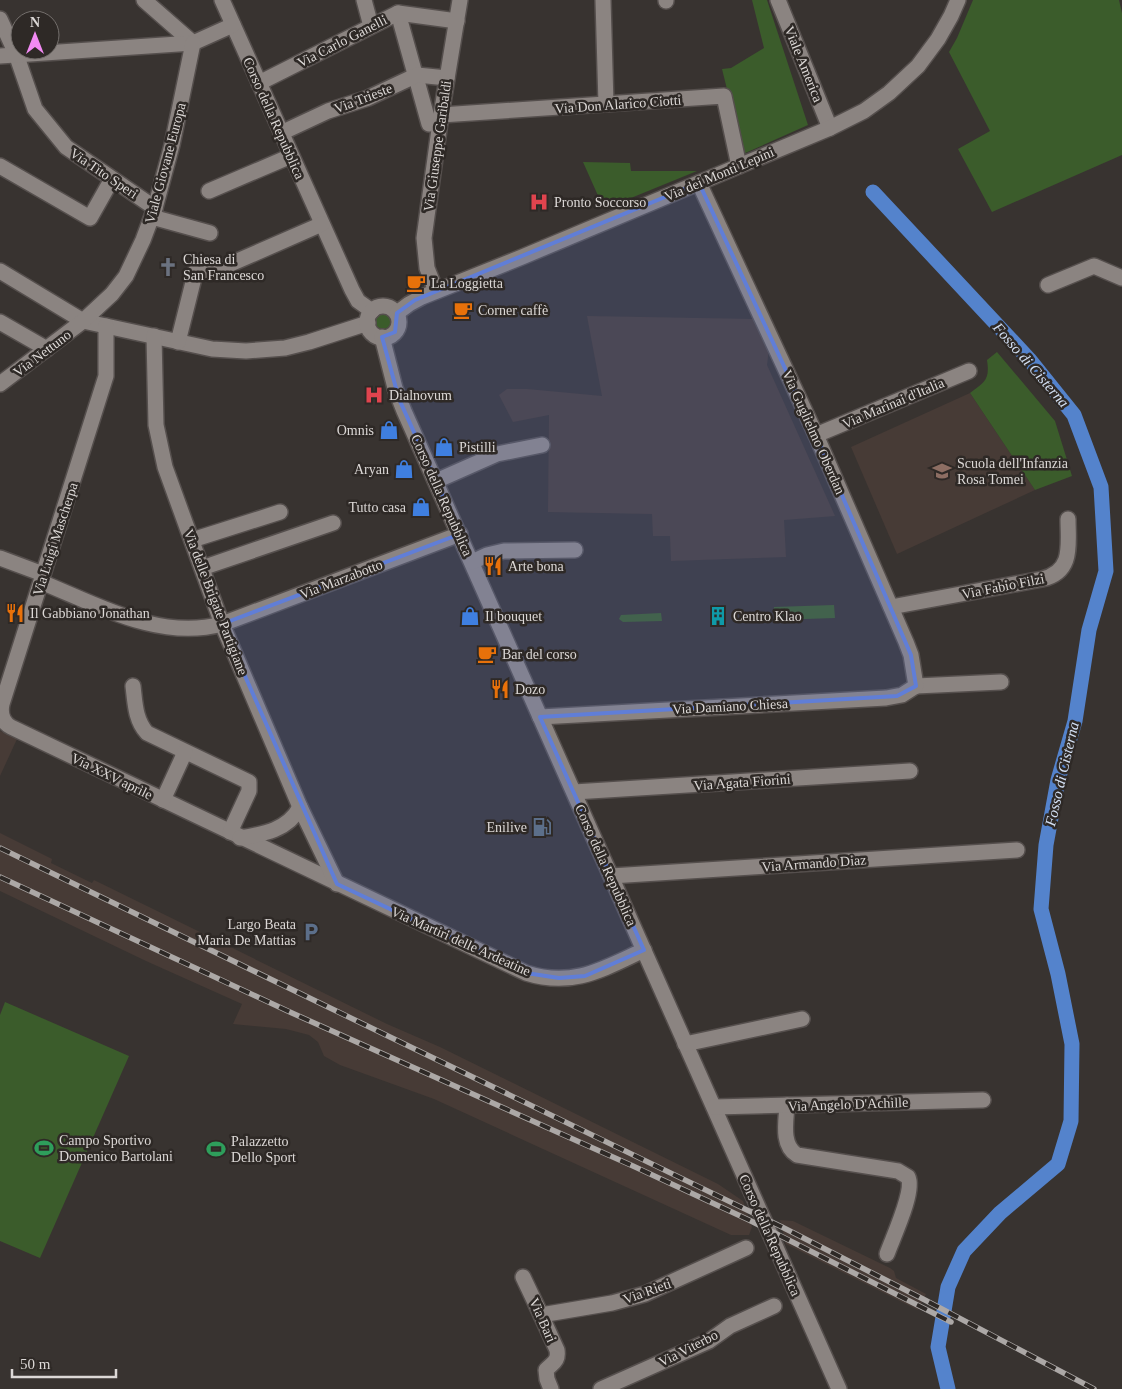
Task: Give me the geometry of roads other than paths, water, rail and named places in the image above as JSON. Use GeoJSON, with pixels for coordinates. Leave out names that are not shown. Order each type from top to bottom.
{"type":"FeatureCollection","features":[{"type":"Feature","properties":{"kind":"street"},"geometry":{"type":"LineString","coordinates":[[144,0],[193,43]]}},
{"type":"Feature","properties":{"kind":"street","name":"Corso della Repubblica"},"geometry":{"type":"LineString","coordinates":[[222,0],[355,296],[370,317]]}},
{"type":"Feature","properties":{"kind":"street"},"geometry":{"type":"LineString","coordinates":[[364,0],[371,26]]}},
{"type":"Feature","properties":{"kind":"street","name":"Via Giuseppe Garibaldi"},"geometry":{"type":"LineString","coordinates":[[436,290],[427,268],[424,244],[435,120],[447,78],[460,0]]}},
{"type":"Feature","properties":{"kind":"street"},"geometry":{"type":"LineString","coordinates":[[603,0],[606,104]]}},
{"type":"Feature","properties":{"kind":"street","name":"Viale America"},"geometry":{"type":"LineString","coordinates":[[778,0],[830,128]]}},
{"type":"Feature","properties":{"kind":"street","name":"Via dei Monti Lepini"},"geometry":{"type":"LineString","coordinates":[[397,314],[415,300],[436,290],[522,257],[830,128],[877,102],[910,75],[938,39],[958,0]]}},
{"type":"Feature","properties":{"kind":"street"},"geometry":{"type":"LineString","coordinates":[[398,13],[417,75],[435,120]]}},
{"type":"Feature","properties":{"kind":"street","name":"Via Carlo Ganelli"},"geometry":{"type":"LineString","coordinates":[[259,83],[398,13],[457,21]]}},
{"type":"Feature","properties":{"kind":"street","name":"Via Tito Speri"},"geometry":{"type":"LineString","coordinates":[[0,19],[10,41]]}},
{"type":"Feature","properties":{"kind":"street"},"geometry":{"type":"LineString","coordinates":[[60,51],[193,43],[234,25]]}},
{"type":"Feature","properties":{"kind":"street","name":"Viale Giovane Europa"},"geometry":{"type":"LineString","coordinates":[[83,321],[108,298],[123,280],[140,248],[154,212],[172,145],[193,43]]}},
{"type":"Feature","properties":{"kind":"street","name":"Via Tito Speri"},"geometry":{"type":"LineString","coordinates":[[18,60],[35,109],[66,147],[112,179],[154,212],[210,233]]}},
{"type":"Feature","properties":{"kind":"street"},"geometry":{"type":"LineString","coordinates":[[417,75],[447,78]]}},
{"type":"Feature","properties":{"kind":"street","name":"Via Trieste"},"geometry":{"type":"LineString","coordinates":[[281,133],[328,111],[368,98],[417,75]]}},
{"type":"Feature","properties":{"kind":"street","name":"Via Don Alarico Ciotti"},"geometry":{"type":"LineString","coordinates":[[435,120],[606,104],[724,96],[739,166]]}},
{"type":"Feature","properties":{"kind":"street"},"geometry":{"type":"LineString","coordinates":[[209,191],[291,156]]}},
{"type":"Feature","properties":{"kind":"street"},"geometry":{"type":"LineString","coordinates":[[0,166],[90,218],[112,179]]}},
{"type":"Feature","properties":{"kind":"street","name":"Via Guglielmo Oberdan"},"geometry":{"type":"LineString","coordinates":[[699,183],[816,435],[891,607],[911,655],[916,686]]}},
{"type":"Feature","properties":{"kind":"street"},"geometry":{"type":"LineString","coordinates":[[178,342],[196,270],[210,273],[322,224]]}},
{"type":"Feature","properties":{"kind":"street"},"geometry":{"type":"LineString","coordinates":[[1048,285],[1094,266],[1122,278]]}},
{"type":"Feature","properties":{"kind":"street"},"geometry":{"type":"LineString","coordinates":[[0,271],[83,321],[221,350],[269,350],[309,342],[370,317],[380,306],[390,307],[397,314],[398,328],[392,335],[382,337],[374,334],[368,327],[370,317]]}},
{"type":"Feature","properties":{"kind":"street","name":"Via Nettuno"},"geometry":{"type":"LineString","coordinates":[[0,384],[83,321]]}},
{"type":"Feature","properties":{"kind":"street"},"geometry":{"type":"LineString","coordinates":[[0,322],[47,349]]}},
{"type":"Feature","properties":{"kind":"street","name":"Via Luigi Mascherpa"},"geometry":{"type":"LineString","coordinates":[[3,701],[106,376],[106,326]]}},
{"type":"Feature","properties":{"kind":"street","name":"Via delle Brigate Partigiane"},"geometry":{"type":"LineString","coordinates":[[154,336],[156,425],[161,452],[222,624],[300,807],[337,884]]}},
{"type":"Feature","properties":{"kind":"street","name":"Corso della Repubblica"},"geometry":{"type":"LineString","coordinates":[[382,337],[399,399],[839,1389]]}},
{"type":"Feature","properties":{"kind":"street","name":"Via Marinai d'Italia"},"geometry":{"type":"LineString","coordinates":[[816,435],[969,371]]}},
{"type":"Feature","properties":{"kind":"street"},"geometry":{"type":"LineString","coordinates":[[436,481],[496,454],[542,444]]}},
{"type":"Feature","properties":{"kind":"street"},"geometry":{"type":"LineString","coordinates":[[192,540],[280,512]]}},
{"type":"Feature","properties":{"kind":"street","name":"Via Fabio Filzi"},"geometry":{"type":"LineString","coordinates":[[891,607],[1054,576],[1062,569],[1066,560],[1068,519]]}},
{"type":"Feature","properties":{"kind":"street"},"geometry":{"type":"LineString","coordinates":[[202,568],[333,522]]}},
{"type":"Feature","properties":{"kind":"street","name":"Via Marzabotto"},"geometry":{"type":"LineString","coordinates":[[0,558],[131,619],[154,625],[189,629],[222,624],[460,534]]}},
{"type":"Feature","properties":{"kind":"street"},"geometry":{"type":"LineString","coordinates":[[472,562],[487,555],[504,551],[575,550]]}},
{"type":"Feature","properties":{"kind":"street"},"geometry":{"type":"LineString","coordinates":[[916,686],[1001,682]]}},
{"type":"Feature","properties":{"kind":"street"},"geometry":{"type":"LineString","coordinates":[[133,686],[138,716],[144,729],[154,738],[249,782],[249,791],[235,835],[263,834],[282,827],[300,807]]}},
{"type":"Feature","properties":{"kind":"street","name":"Via Damiano Chiesa"},"geometry":{"type":"LineString","coordinates":[[540,717],[891,697],[907,693],[916,686]]}},
{"type":"Feature","properties":{"kind":"street","name":"Via XXV aprile"},"geometry":{"type":"LineString","coordinates":[[3,701],[2,716],[5,723],[11,728],[337,884]]}},
{"type":"Feature","properties":{"kind":"street"},"geometry":{"type":"LineString","coordinates":[[163,800],[185,752]]}},
{"type":"Feature","properties":{"kind":"street","name":"Via Agata Fiorini"},"geometry":{"type":"LineString","coordinates":[[574,792],[910,771]]}},
{"type":"Feature","properties":{"kind":"street","name":"Via Armando Diaz"},"geometry":{"type":"LineString","coordinates":[[611,876],[1017,850]]}},
{"type":"Feature","properties":{"kind":"street","name":"Via Martiri delle Ardeatine"},"geometry":{"type":"LineString","coordinates":[[337,884],[533,975],[559,978],[585,976],[644,950]]}},
{"type":"Feature","properties":{"kind":"street"},"geometry":{"type":"LineString","coordinates":[[685,1044],[802,1019]]}},
{"type":"Feature","properties":{"kind":"street","name":"Via Angelo D'Achille"},"geometry":{"type":"LineString","coordinates":[[714,1107],[983,1100]]}},
{"type":"Feature","properties":{"kind":"street"},"geometry":{"type":"LineString","coordinates":[[786,1105],[787,1142],[791,1150],[797,1155],[898,1171],[908,1177],[910,1184],[908,1195],[887,1254]]}},
{"type":"Feature","properties":{"kind":"street","name":"Via Rieti"},"geometry":{"type":"LineString","coordinates":[[541,1314],[605,1305],[634,1297],[655,1290],[746,1248]]}},
{"type":"Feature","properties":{"kind":"street","name":"Via Bari"},"geometry":{"type":"LineString","coordinates":[[523,1277],[558,1355],[555,1363],[546,1370],[551,1389]]}},
{"type":"Feature","properties":{"kind":"street","name":"Via Viterbo"},"geometry":{"type":"LineString","coordinates":[[601,1389],[709,1341],[730,1326],[774,1306]]}},
{"type":"Feature","properties":{"kind":"waterway","name":"Fosso di Cisterna"},"geometry":{"type":"LineString","coordinates":[[873,192],[1029,359],[1074,415],[1101,487],[1106,571],[1089,630],[1075,721],[1058,780],[1046,845],[1041,909],[1058,974],[1072,1044],[1071,1121],[1058,1164],[1000,1213],[964,1251],[948,1287],[938,1347],[948,1389]]}},
{"type":"Feature","properties":{"kind":"railway"},"geometry":{"type":"LineString","coordinates":[[0,848],[782,1227],[1094,1389]]}},
{"type":"Feature","properties":{"kind":"railway"},"geometry":{"type":"LineString","coordinates":[[0,877],[292,1013],[749,1220],[951,1322]]}},
{"type":"Feature","properties":{"kind":"place","name":"Pronto Soccorso"},"geometry":{"type":"Point","coordinates":[539,202]}},
{"type":"Feature","properties":{"kind":"place","name":"Chiesa di San Francesco"},"geometry":{"type":"Point","coordinates":[168,267]}},
{"type":"Feature","properties":{"kind":"place","name":"La Loggietta"},"geometry":{"type":"Point","coordinates":[416,283]}},
{"type":"Feature","properties":{"kind":"place","name":"Corner caffè"},"geometry":{"type":"Point","coordinates":[463,310]}},
{"type":"Feature","properties":{"kind":"place","name":"Dialnovum"},"geometry":{"type":"Point","coordinates":[374,395]}},
{"type":"Feature","properties":{"kind":"place","name":"Omnis"},"geometry":{"type":"Point","coordinates":[389,430]}},
{"type":"Feature","properties":{"kind":"place","name":"Pistilli"},"geometry":{"type":"Point","coordinates":[444,447]}},
{"type":"Feature","properties":{"kind":"place","name":"Aryan"},"geometry":{"type":"Point","coordinates":[404,469]}},
{"type":"Feature","properties":{"kind":"place","name":"Scuola dell'Infanzia Rosa Tomei"},"geometry":{"type":"Point","coordinates":[942,471]}},
{"type":"Feature","properties":{"kind":"place","name":"Tutto casa"},"geometry":{"type":"Point","coordinates":[421,507]}},
{"type":"Feature","properties":{"kind":"place","name":"Arte bona"},"geometry":{"type":"Point","coordinates":[493,566]}},
{"type":"Feature","properties":{"kind":"place","name":"Il Gabbiano Jonathan"},"geometry":{"type":"Point","coordinates":[15,613]}},
{"type":"Feature","properties":{"kind":"place","name":"Il bouquet"},"geometry":{"type":"Point","coordinates":[470,616]}},
{"type":"Feature","properties":{"kind":"place","name":"Centro Klao"},"geometry":{"type":"Point","coordinates":[718,616]}},
{"type":"Feature","properties":{"kind":"place","name":"Bar del corso"},"geometry":{"type":"Point","coordinates":[487,654]}},
{"type":"Feature","properties":{"kind":"place","name":"Dozo"},"geometry":{"type":"Point","coordinates":[500,689]}},
{"type":"Feature","properties":{"kind":"place","name":"Enilive"},"geometry":{"type":"Point","coordinates":[542,827]}},
{"type":"Feature","properties":{"kind":"place","name":"Largo Beata Maria De Mattias"},"geometry":{"type":"Point","coordinates":[311,932]}},
{"type":"Feature","properties":{"kind":"place","name":"Campo Sportivo Domenico Bartolani"},"geometry":{"type":"Point","coordinates":[44,1148]}},
{"type":"Feature","properties":{"kind":"place","name":"Palazzetto Dello Sport"},"geometry":{"type":"Point","coordinates":[216,1149]}}]}
